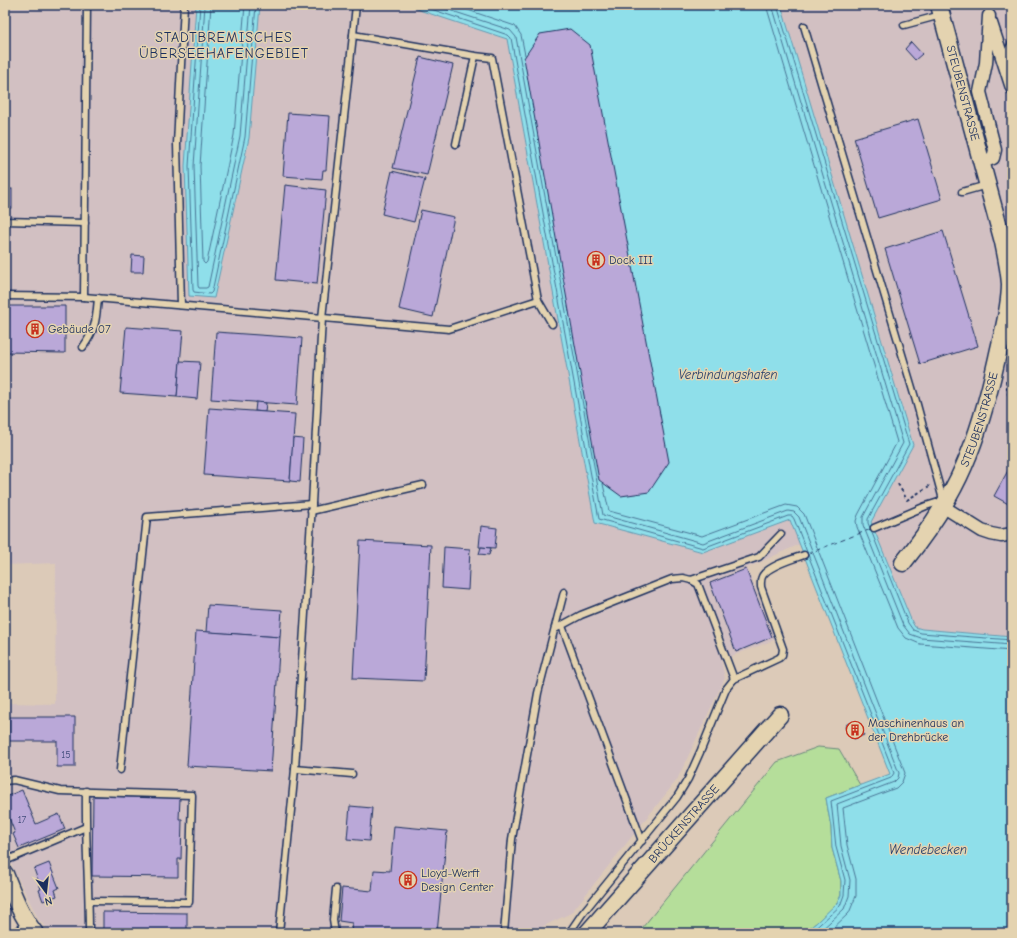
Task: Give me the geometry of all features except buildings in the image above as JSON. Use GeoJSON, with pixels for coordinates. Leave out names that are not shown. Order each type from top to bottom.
{"type":"FeatureCollection","features":[{"type":"Feature","properties":{"kind":"street","name":"STEUBENSTRASSE"},"geometry":{"type":"LineString","coordinates":[[904,563],[928,531],[946,501],[964,466],[981,417],[995,365],[1008,308],[1010,284],[1008,263],[940,10]]}},
{"type":"Feature","properties":{"kind":"street"},"geometry":{"type":"LineString","coordinates":[[982,162],[993,158],[995,150],[980,92],[986,63],[989,10]]}},
{"type":"Feature","properties":{"kind":"street"},"geometry":{"type":"LineString","coordinates":[[989,10],[1012,88]]}},
{"type":"Feature","properties":{"kind":"street"},"geometry":{"type":"LineString","coordinates":[[946,501],[947,509],[982,530],[996,536],[1012,534]]}},
{"type":"Feature","properties":{"kind":"street","name":"BRÜCKENSTRASSE"},"geometry":{"type":"LineString","coordinates":[[587,933],[780,715]]}},
{"type":"Feature","properties":{"kind":"street"},"geometry":{"type":"LineString","coordinates":[[5,874],[32,929]]}},
{"type":"Feature","properties":{"kind":"lane"},"geometry":{"type":"LineString","coordinates":[[84,297],[87,5]]}},
{"type":"Feature","properties":{"kind":"lane"},"geometry":{"type":"LineString","coordinates":[[181,305],[177,144],[184,5]]}},
{"type":"Feature","properties":{"kind":"lane"},"geometry":{"type":"LineString","coordinates":[[279,933],[295,769],[322,318],[356,5]]}},
{"type":"Feature","properties":{"kind":"lane"},"geometry":{"type":"LineString","coordinates":[[904,25],[940,10]]}},
{"type":"Feature","properties":{"kind":"lane"},"geometry":{"type":"LineString","coordinates":[[804,26],[916,401],[942,496],[946,501],[926,506],[874,528]]}},
{"type":"Feature","properties":{"kind":"lane"},"geometry":{"type":"LineString","coordinates":[[353,35],[492,58],[538,300],[552,324]]}},
{"type":"Feature","properties":{"kind":"lane"},"geometry":{"type":"LineString","coordinates":[[1004,58],[1012,43]]}},
{"type":"Feature","properties":{"kind":"lane"},"geometry":{"type":"LineString","coordinates":[[456,144],[474,56]]}},
{"type":"Feature","properties":{"kind":"lane"},"geometry":{"type":"LineString","coordinates":[[962,192],[988,185]]}},
{"type":"Feature","properties":{"kind":"lane"},"geometry":{"type":"LineString","coordinates":[[5,220],[85,223]]}},
{"type":"Feature","properties":{"kind":"lane"},"geometry":{"type":"LineString","coordinates":[[5,296],[98,298],[449,329],[538,300]]}},
{"type":"Feature","properties":{"kind":"lane"},"geometry":{"type":"LineString","coordinates":[[82,347],[91,335],[96,321],[98,298]]}},
{"type":"Feature","properties":{"kind":"lane"},"geometry":{"type":"LineString","coordinates":[[311,511],[423,485]]}},
{"type":"Feature","properties":{"kind":"lane"},"geometry":{"type":"LineString","coordinates":[[120,770],[147,517],[312,504]]}},
{"type":"Feature","properties":{"kind":"lane"},"geometry":{"type":"LineString","coordinates":[[692,580],[759,557],[780,534]]}},
{"type":"Feature","properties":{"kind":"lane"},"geometry":{"type":"LineString","coordinates":[[569,933],[582,914],[673,802],[688,779],[726,689],[734,679],[779,658],[782,654],[783,649],[760,581],[763,575],[770,569],[804,555]]}},
{"type":"Feature","properties":{"kind":"lane"},"geometry":{"type":"LineString","coordinates":[[554,629],[581,615],[672,579],[683,578],[692,580],[698,584],[734,679]]}},
{"type":"Feature","properties":{"kind":"lane"},"geometry":{"type":"LineString","coordinates":[[504,933],[512,839],[538,693],[564,592]]}},
{"type":"Feature","properties":{"kind":"lane"},"geometry":{"type":"LineString","coordinates":[[562,626],[642,841]]}},
{"type":"Feature","properties":{"kind":"lane"},"geometry":{"type":"LineString","coordinates":[[295,769],[352,774]]}},
{"type":"Feature","properties":{"kind":"lane"},"geometry":{"type":"LineString","coordinates":[[5,781],[14,780],[60,791],[192,795],[189,902],[89,901]]}},
{"type":"Feature","properties":{"kind":"lane"},"geometry":{"type":"LineString","coordinates":[[86,791],[89,933]]}},
{"type":"Feature","properties":{"kind":"lane"},"geometry":{"type":"LineString","coordinates":[[5,861],[86,827]]}},
{"type":"Feature","properties":{"kind":"lane"},"geometry":{"type":"LineString","coordinates":[[335,933],[333,920],[336,889]]}},
{"type":"Feature","properties":{"kind":"lane"},"geometry":{"type":"LineString","coordinates":[[13,933],[32,929]]}},
{"type":"Feature","properties":{"kind":"path"},"geometry":{"type":"LineString","coordinates":[[1006,380],[1008,394],[1012,397]]}},
{"type":"Feature","properties":{"kind":"path"},"geometry":{"type":"LineString","coordinates":[[898,484],[907,500],[938,481]]}},
{"type":"Feature","properties":{"kind":"shaded area"},"geometry":{"type":"Polygon","coordinates":[[[5,5],[409,5],[422,11],[507,39],[595,523],[703,552],[790,520],[800,544],[747,568],[777,639],[721,660],[725,678],[677,780],[571,913],[529,933],[54,933],[39,920],[13,868],[5,847],[5,703],[55,704],[56,563],[5,565],[5,5]]]}},
{"type":"Feature","properties":{"kind":"shaded area"},"geometry":{"type":"Polygon","coordinates":[[[781,5],[1012,5],[1012,637],[922,629],[915,627],[871,522],[913,444],[781,5]]]}},
{"type":"Feature","properties":{"kind":"green space"},"geometry":{"type":"Polygon","coordinates":[[[818,747],[839,749],[860,785],[826,798],[831,827],[832,848],[841,881],[841,895],[838,903],[803,933],[638,933],[777,762],[818,747]]]}},
{"type":"Feature","properties":{"kind":"water"},"geometry":{"type":"Polygon","coordinates":[[[196,5],[260,5],[249,138],[214,298],[189,296],[185,166],[196,5]]]}},
{"type":"Feature","properties":{"kind":"water","name":"Verbindungshafen"},"geometry":{"type":"Polygon","coordinates":[[[409,5],[781,5],[913,445],[871,522],[915,627],[922,629],[1012,637],[1012,933],[803,933],[837,903],[841,895],[841,881],[832,848],[831,827],[826,798],[890,774],[790,520],[703,552],[595,523],[507,39],[422,11],[409,5]]]}},
{"type":"Feature","properties":{"kind":"ferry route"},"geometry":{"type":"LineString","coordinates":[[807,554],[871,529]]}},
{"type":"Feature","properties":{"kind":"place","name":"Dock III"},"geometry":{"type":"Point","coordinates":[596,260]}},
{"type":"Feature","properties":{"kind":"place","name":"Gebäude 07"},"geometry":{"type":"Point","coordinates":[35,329]}},
{"type":"Feature","properties":{"kind":"place","name":"Maschinenhaus an der Drehbrücke"},"geometry":{"type":"Point","coordinates":[855,730]}},
{"type":"Feature","properties":{"kind":"place","name":"Lloyd-Werft Design Center"},"geometry":{"type":"Point","coordinates":[408,880]}},
{"type":"Feature","properties":{"kind":"district","name":"STADTBREMISCHES ÜBERSEEHAFENGEBIET"},"geometry":{"type":"Point","coordinates":[224,46]}},
{"type":"Feature","properties":{"kind":"water label","name":"Wendebecken"},"geometry":{"type":"Point","coordinates":[928,849]}}]}
